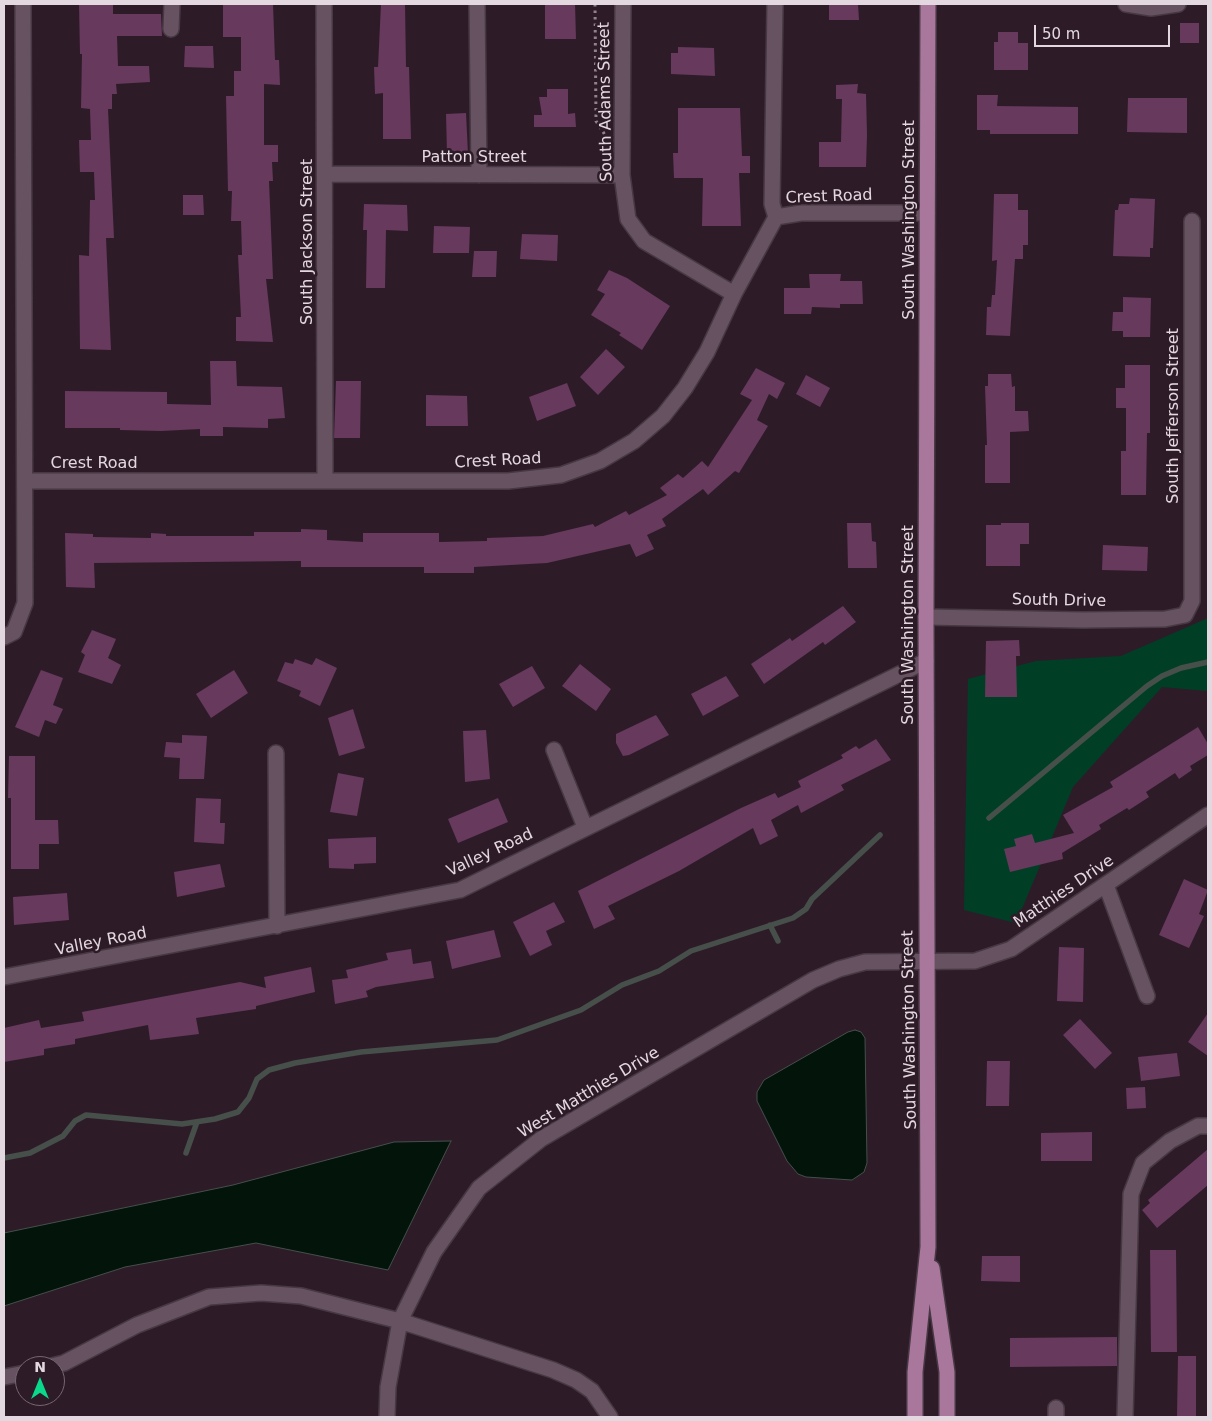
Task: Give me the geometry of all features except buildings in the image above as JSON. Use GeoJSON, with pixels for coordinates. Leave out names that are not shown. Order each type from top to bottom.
{"type":"FeatureCollection","features":[{"type":"Feature","properties":{"kind":"main road","name":"South Washington Street"},"geometry":{"type":"LineString","coordinates":[[915,1417],[915,1372],[928,1247],[926,617],[928,4]]}},
{"type":"Feature","properties":{"kind":"main road","name":"South Washington Street"},"geometry":{"type":"LineString","coordinates":[[928,1247],[947,1372],[947,1417]]}},
{"type":"Feature","properties":{"kind":"street"},"geometry":{"type":"LineString","coordinates":[[4,638],[14,632],[25,603],[23,4]]}},
{"type":"Feature","properties":{"kind":"street"},"geometry":{"type":"LineString","coordinates":[[171,29],[172,4]]}},
{"type":"Feature","properties":{"kind":"street","name":"South Jackson Street"},"geometry":{"type":"LineString","coordinates":[[324,4],[326,174],[325,480]]}},
{"type":"Feature","properties":{"kind":"street"},"geometry":{"type":"LineString","coordinates":[[478,4],[479,175]]}},
{"type":"Feature","properties":{"kind":"street","name":"South Adams Street"},"geometry":{"type":"LineString","coordinates":[[623,4],[622,175],[628,219],[644,242],[734,294]]}},
{"type":"Feature","properties":{"kind":"street"},"geometry":{"type":"LineString","coordinates":[[775,4],[772,204],[776,217]]}},
{"type":"Feature","properties":{"kind":"street"},"geometry":{"type":"LineString","coordinates":[[1126,4],[1151,8],[1178,4]]}},
{"type":"Feature","properties":{"kind":"street","name":"Patton Street"},"geometry":{"type":"LineString","coordinates":[[326,174],[622,175]]}},
{"type":"Feature","properties":{"kind":"street","name":"Crest Road"},"geometry":{"type":"LineString","coordinates":[[26,482],[325,480],[508,482],[561,475],[600,461],[634,441],[663,416],[685,388],[707,352],[734,294],[776,217],[800,213],[928,213]]}},
{"type":"Feature","properties":{"kind":"street","name":"South Jefferson Street"},"geometry":{"type":"LineString","coordinates":[[1188,610],[1192,601],[1192,222]]}},
{"type":"Feature","properties":{"kind":"street","name":"South Drive"},"geometry":{"type":"LineString","coordinates":[[926,617],[1165,619],[1185,615],[1188,610]]}},
{"type":"Feature","properties":{"kind":"street","name":"Valley Road"},"geometry":{"type":"LineString","coordinates":[[4,978],[460,890],[926,661]]}},
{"type":"Feature","properties":{"kind":"street"},"geometry":{"type":"LineString","coordinates":[[554,750],[585,827]]}},
{"type":"Feature","properties":{"kind":"street"},"geometry":{"type":"LineString","coordinates":[[276,753],[277,926]]}},
{"type":"Feature","properties":{"kind":"street","name":"Matthies Drive"},"geometry":{"type":"LineString","coordinates":[[927,963],[975,961],[1011,948],[1208,815]]}},
{"type":"Feature","properties":{"kind":"street"},"geometry":{"type":"LineString","coordinates":[[1106,885],[1147,996]]}},
{"type":"Feature","properties":{"kind":"street","name":"West Matthies Drive"},"geometry":{"type":"LineString","coordinates":[[388,1417],[388,1387],[400,1321],[434,1252],[479,1188],[540,1140],[813,980],[865,962],[927,963]]}},
{"type":"Feature","properties":{"kind":"street"},"geometry":{"type":"LineString","coordinates":[[1125,1417],[1131,1194],[1143,1164],[1170,1141],[1198,1126],[1208,1126]]}},
{"type":"Feature","properties":{"kind":"street"},"geometry":{"type":"LineString","coordinates":[[65,1362],[137,1325],[209,1297],[262,1292],[301,1296],[400,1321],[553,1370],[576,1380],[592,1391],[610,1417]]}},
{"type":"Feature","properties":{"kind":"path"},"geometry":{"type":"LineString","coordinates":[[595,4],[596,121],[606,135],[606,143]]}},
{"type":"Feature","properties":{"kind":"green space"},"geometry":{"type":"Polygon","coordinates":[[[1208,618],[1208,691],[1162,687],[1073,787],[1016,923],[964,910],[968,679],[1036,661],[1121,656],[1208,618]]]}},
{"type":"Feature","properties":{"kind":"shaded area"},"geometry":{"type":"Polygon","coordinates":[[[855,1030],[861,1032],[865,1038],[867,1163],[864,1172],[852,1180],[806,1177],[798,1174],[787,1161],[757,1101],[757,1092],[764,1080],[848,1032],[855,1030]]]}},
{"type":"Feature","properties":{"kind":"shaded area"},"geometry":{"type":"Polygon","coordinates":[[[451,1141],[388,1270],[256,1243],[125,1267],[4,1306],[4,1233],[233,1185],[394,1142],[451,1141]]]}},
{"type":"Feature","properties":{"kind":"waterway"},"geometry":{"type":"LineString","coordinates":[[989,818],[1147,686],[1162,676],[1181,668],[1208,662]]}},
{"type":"Feature","properties":{"kind":"waterway"},"geometry":{"type":"LineString","coordinates":[[4,1158],[30,1153],[63,1136],[75,1121],[86,1115],[182,1124],[215,1119],[238,1112],[249,1098],[257,1079],[269,1070],[295,1063],[361,1052],[497,1040],[581,1010],[622,985],[659,971],[691,951],[793,918],[806,909],[812,899],[880,835]]}},
{"type":"Feature","properties":{"kind":"waterway"},"geometry":{"type":"LineString","coordinates":[[770,925],[778,941]]}},
{"type":"Feature","properties":{"kind":"waterway"},"geometry":{"type":"LineString","coordinates":[[186,1153],[197,1122]]}}]}
